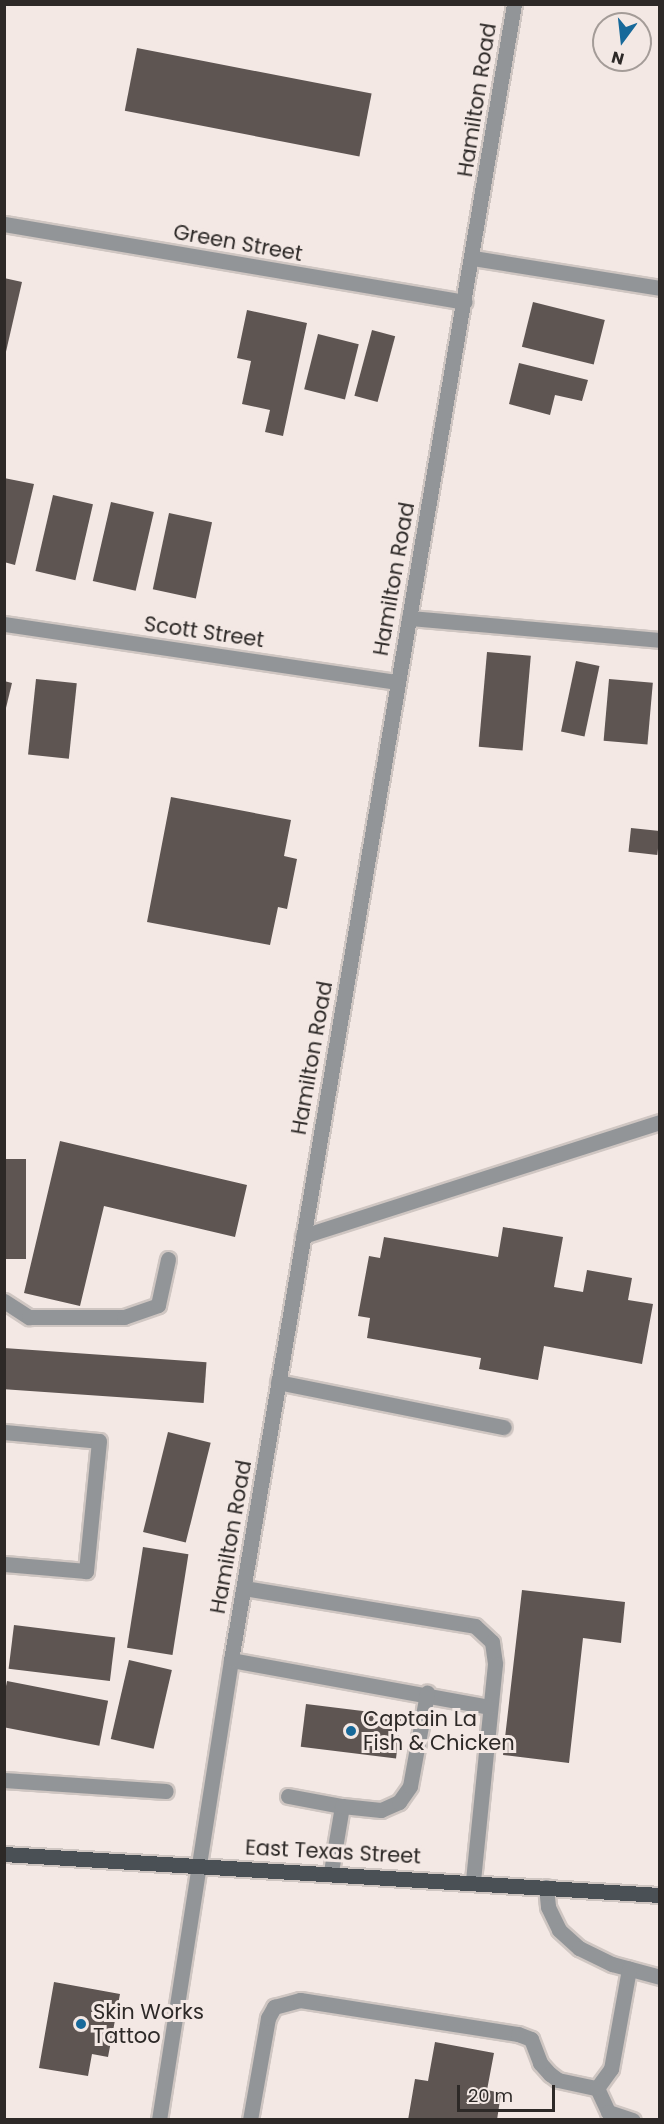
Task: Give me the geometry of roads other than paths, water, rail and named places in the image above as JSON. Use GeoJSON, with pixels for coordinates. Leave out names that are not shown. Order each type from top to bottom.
{"type":"FeatureCollection","features":[{"type":"Feature","properties":{"kind":"main road","name":"East Texas Street"},"geometry":{"type":"LineString","coordinates":[[4,1854],[331,1872],[660,1895]]}},
{"type":"Feature","properties":{"kind":"street","name":"Hamilton Road"},"geometry":{"type":"LineString","coordinates":[[159,2120],[201,1866],[231,1660],[397,682],[473,258],[514,4]]}},
{"type":"Feature","properties":{"kind":"street","name":"Green Street"},"geometry":{"type":"LineString","coordinates":[[4,224],[465,302]]}},
{"type":"Feature","properties":{"kind":"street"},"geometry":{"type":"LineString","coordinates":[[473,258],[660,288]]}},
{"type":"Feature","properties":{"kind":"street"},"geometry":{"type":"LineString","coordinates":[[409,618],[660,640]]}},
{"type":"Feature","properties":{"kind":"street","name":"Scott Street"},"geometry":{"type":"LineString","coordinates":[[4,624],[397,682]]}},
{"type":"Feature","properties":{"kind":"street"},"geometry":{"type":"LineString","coordinates":[[303,1236],[660,1122]]}},
{"type":"Feature","properties":{"kind":"street"},"geometry":{"type":"LineString","coordinates":[[4,1301],[29,1317],[124,1317],[159,1305],[168,1259]]}},
{"type":"Feature","properties":{"kind":"street"},"geometry":{"type":"LineString","coordinates":[[278,1382],[504,1427]]}},
{"type":"Feature","properties":{"kind":"street"},"geometry":{"type":"LineString","coordinates":[[4,1432],[99,1441],[86,1571],[4,1564]]}},
{"type":"Feature","properties":{"kind":"street"},"geometry":{"type":"LineString","coordinates":[[244,1588],[475,1626],[492,1642],[495,1664],[472,1882]]}},
{"type":"Feature","properties":{"kind":"street"},"geometry":{"type":"LineString","coordinates":[[231,1660],[490,1707]]}},
{"type":"Feature","properties":{"kind":"street"},"geometry":{"type":"LineString","coordinates":[[288,1796],[342,1806],[381,1810],[399,1802],[410,1786],[427,1694]]}},
{"type":"Feature","properties":{"kind":"street"},"geometry":{"type":"LineString","coordinates":[[4,1780],[166,1791]]}},
{"type":"Feature","properties":{"kind":"street"},"geometry":{"type":"LineString","coordinates":[[331,1872],[342,1806]]}},
{"type":"Feature","properties":{"kind":"street"},"geometry":{"type":"LineString","coordinates":[[546,1887],[548,1907],[559,1930],[579,1948],[629,1969],[660,1977]]}},
{"type":"Feature","properties":{"kind":"street"},"geometry":{"type":"LineString","coordinates":[[597,2088],[611,2069],[629,1969]]}},
{"type":"Feature","properties":{"kind":"street"},"geometry":{"type":"LineString","coordinates":[[250,2120],[268,2019],[274,2007],[300,2000],[518,2034],[531,2039],[540,2063],[558,2080],[597,2088]]}},
{"type":"Feature","properties":{"kind":"street"},"geometry":{"type":"LineString","coordinates":[[597,2088],[608,2112],[633,2120]]}},
{"type":"Feature","properties":{"kind":"place","name":"Captain La Fish & Chicken"},"geometry":{"type":"Point","coordinates":[351,1731]}},
{"type":"Feature","properties":{"kind":"place","name":"Skin Works Tattoo"},"geometry":{"type":"Point","coordinates":[81,2024]}}]}
